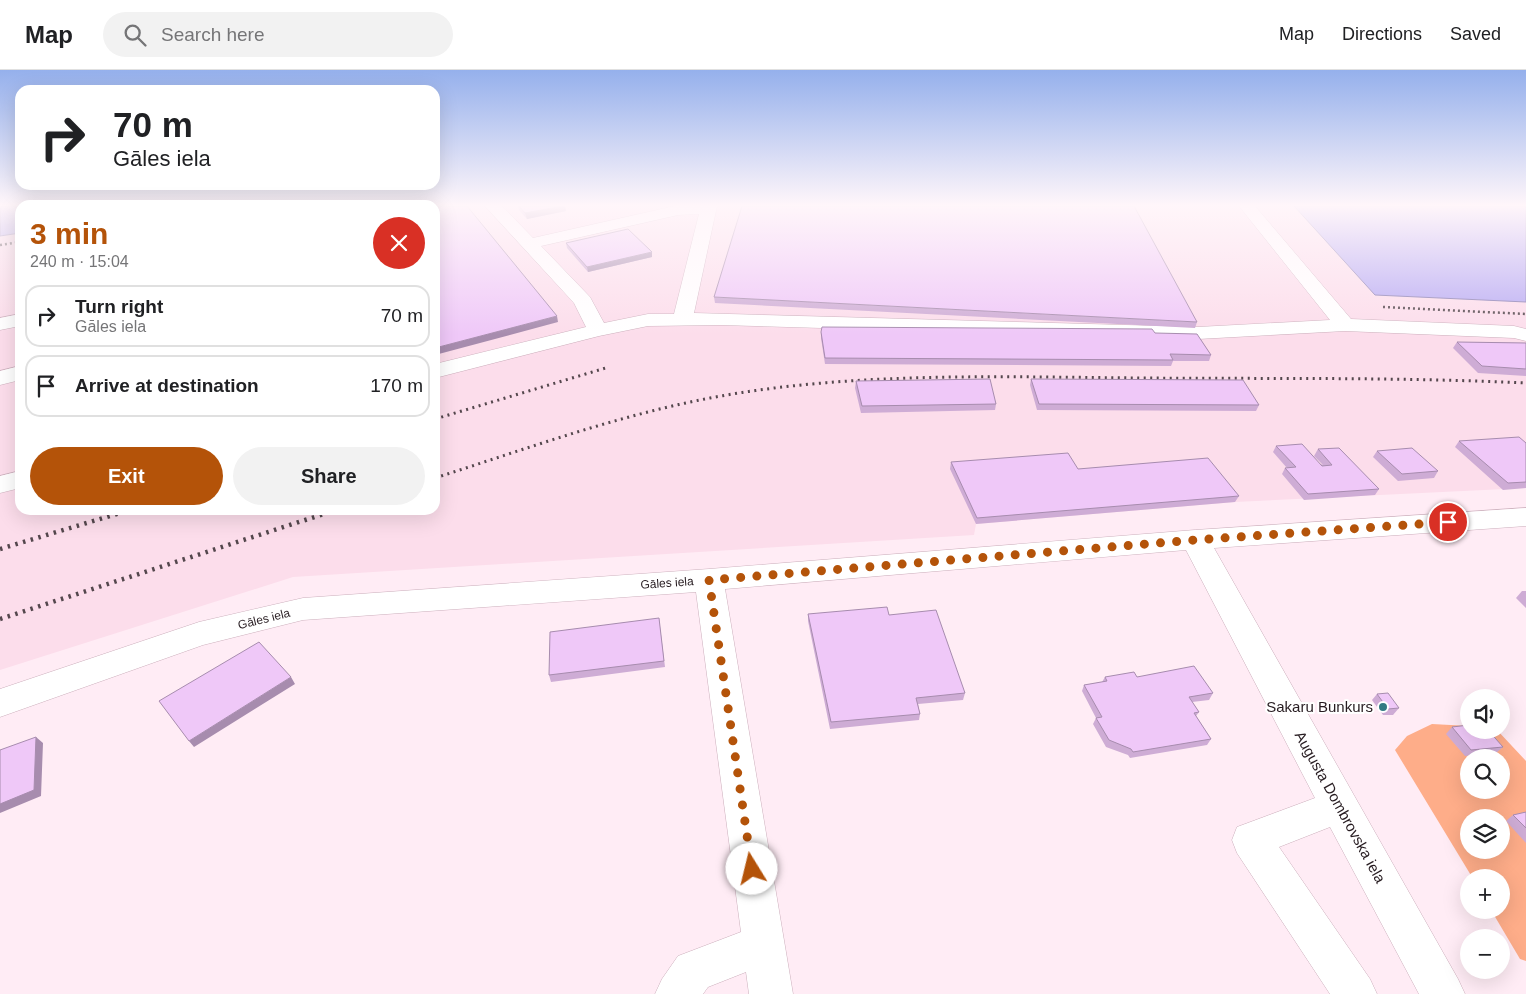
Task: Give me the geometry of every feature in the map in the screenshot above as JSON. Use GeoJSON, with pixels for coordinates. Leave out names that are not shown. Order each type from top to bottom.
{"type":"FeatureCollection","features":[{"type":"Feature","properties":{"kind":"street"},"geometry":{"type":"LineString","coordinates":[[533,249],[583,301],[598,330]]}},
{"type":"Feature","properties":{"kind":"street"},"geometry":{"type":"LineString","coordinates":[[682,320],[699,249]]}},
{"type":"Feature","properties":{"kind":"street"},"geometry":{"type":"LineString","coordinates":[[1283,249],[1344,325]]}},
{"type":"Feature","properties":{"kind":"street"},"geometry":{"type":"LineString","coordinates":[[440,371],[598,330],[648,320],[877,323],[1198,333],[1344,325],[1514,332],[1526,335]]}},
{"type":"Feature","properties":{"kind":"street"},"geometry":{"type":"LineString","coordinates":[[0,324],[15,321]]}},
{"type":"Feature","properties":{"kind":"street"},"geometry":{"type":"LineString","coordinates":[[0,378],[15,374]]}},
{"type":"Feature","properties":{"kind":"street"},"geometry":{"type":"LineString","coordinates":[[0,485],[15,480]]}},
{"type":"Feature","properties":{"kind":"street","name":"Gāles iela"},"geometry":{"type":"LineString","coordinates":[[0,703],[199,634],[303,609],[709,580],[1195,540],[1526,517]]}},
{"type":"Feature","properties":{"kind":"street","name":"Augusta Dombrovska iela"},"geometry":{"type":"LineString","coordinates":[[1195,540],[1443,994]]}},
{"type":"Feature","properties":{"kind":"street"},"geometry":{"type":"LineString","coordinates":[[709,580],[771,994]]}},
{"type":"Feature","properties":{"kind":"street"},"geometry":{"type":"LineString","coordinates":[[1339,806],[1250,840],[1354,994]]}},
{"type":"Feature","properties":{"kind":"street"},"geometry":{"type":"LineString","coordinates":[[677,994],[693,971],[764,944]]}},
{"type":"Feature","properties":{"kind":"shaded area"},"geometry":{"type":"Polygon","coordinates":[[[0,249],[15,249],[15,515],[440,515],[440,249],[1333,249],[1375,295],[1526,302],[1526,488],[1235,502],[976,524],[974,535],[293,577],[0,670],[0,249]]]}},
{"type":"Feature","properties":{"kind":"shaded area"},"geometry":{"type":"Polygon","coordinates":[[[1333,249],[1526,249],[1526,302],[1375,295],[1333,249]]]}},
{"type":"Feature","properties":{"kind":"shaded area"},"geometry":{"type":"Polygon","coordinates":[[[1432,724],[1460,726],[1460,739],[1505,739],[1526,761],[1526,961],[1520,959],[1510,942],[1510,929],[1502,929],[1496,919],[1510,919],[1510,869],[1467,869],[1461,859],[1510,859],[1510,809],[1460,809],[1460,857],[1395,750],[1407,736],[1432,724]]]}},
{"type":"Feature","properties":{"kind":"building"},"geometry":{"type":"Polygon","coordinates":[[[440,249],[502,249],[557,316],[440,347],[440,249]]]}},
{"type":"Feature","properties":{"kind":"building"},"geometry":{"type":"Polygon","coordinates":[[[571,249],[649,249],[652,252],[587,267],[571,249]]]}},
{"type":"Feature","properties":{"kind":"building"},"geometry":{"type":"Polygon","coordinates":[[[729,249],[1157,249],[1197,322],[714,297],[729,249]]]}},
{"type":"Feature","properties":{"kind":"building"},"geometry":{"type":"Polygon","coordinates":[[[822,327],[1152,329],[1155,333],[1197,334],[1211,355],[1170,354],[1173,360],[825,358],[822,327]]]}},
{"type":"Feature","properties":{"kind":"building"},"geometry":{"type":"Polygon","coordinates":[[[1457,342],[1526,343],[1526,369],[1482,366],[1457,342]]]}},
{"type":"Feature","properties":{"kind":"building"},"geometry":{"type":"Polygon","coordinates":[[[990,379],[996,404],[862,406],[856,381],[990,379]]]}},
{"type":"Feature","properties":{"kind":"building"},"geometry":{"type":"Polygon","coordinates":[[[1031,379],[1243,380],[1259,405],[1039,404],[1031,379]]]}},
{"type":"Feature","properties":{"kind":"building"},"geometry":{"type":"Polygon","coordinates":[[[1519,437],[1526,443],[1526,482],[1508,483],[1459,441],[1519,437]]]}},
{"type":"Feature","properties":{"kind":"building"},"geometry":{"type":"Polygon","coordinates":[[[1302,444],[1322,466],[1332,465],[1318,449],[1339,448],[1379,489],[1308,494],[1285,468],[1296,467],[1276,446],[1302,444]]]}},
{"type":"Feature","properties":{"kind":"building"},"geometry":{"type":"Polygon","coordinates":[[[1412,448],[1438,471],[1402,474],[1377,451],[1412,448]]]}},
{"type":"Feature","properties":{"kind":"building"},"geometry":{"type":"Polygon","coordinates":[[[1068,453],[1078,469],[1208,458],[1239,496],[977,518],[951,462],[1068,453]]]}},
{"type":"Feature","properties":{"kind":"building"},"geometry":{"type":"Polygon","coordinates":[[[887,607],[889,615],[936,610],[965,693],[916,698],[920,714],[831,722],[808,614],[887,607]]]}},
{"type":"Feature","properties":{"kind":"building"},"geometry":{"type":"Polygon","coordinates":[[[659,618],[664,661],[549,675],[550,632],[659,618]]]}},
{"type":"Feature","properties":{"kind":"building"},"geometry":{"type":"Polygon","coordinates":[[[259,642],[291,677],[189,741],[159,701],[259,642]]]}},
{"type":"Feature","properties":{"kind":"building"},"geometry":{"type":"Polygon","coordinates":[[[1194,666],[1213,693],[1189,697],[1199,712],[1194,713],[1211,739],[1133,752],[1131,749],[1109,740],[1096,718],[1102,717],[1084,685],[1107,681],[1105,677],[1134,672],[1137,677],[1194,666]]]}},
{"type":"Feature","properties":{"kind":"building"},"geometry":{"type":"Polygon","coordinates":[[[1388,693],[1399,708],[1388,709],[1377,694],[1388,693]]]}},
{"type":"Feature","properties":{"kind":"building"},"geometry":{"type":"Polygon","coordinates":[[[1460,726],[1460,737],[1452,727],[1460,726]]]}},
{"type":"Feature","properties":{"kind":"building"},"geometry":{"type":"Polygon","coordinates":[[[36,737],[34,790],[0,804],[0,750],[36,737]]]}},
{"type":"Feature","properties":{"kind":"building"},"geometry":{"type":"Polygon","coordinates":[[[1462,739],[1496,739],[1503,747],[1482,749],[1470,749],[1462,739]]]}},
{"type":"Feature","properties":{"kind":"building"},"geometry":{"type":"Polygon","coordinates":[[[1526,812],[1526,828],[1513,815],[1526,812]]]}},
{"type":"Feature","properties":{"kind":"railway"},"geometry":{"type":"LineString","coordinates":[[1383,307],[1526,314]]}},
{"type":"Feature","properties":{"kind":"railway"},"geometry":{"type":"LineString","coordinates":[[440,418],[609,367]]}},
{"type":"Feature","properties":{"kind":"railway"},"geometry":{"type":"LineString","coordinates":[[440,476],[623,418],[700,400],[789,386],[941,377],[1383,379],[1526,383]]}},
{"type":"Feature","properties":{"kind":"railway"},"geometry":{"type":"LineString","coordinates":[[0,549],[113,515]]}},
{"type":"Feature","properties":{"kind":"railway"},"geometry":{"type":"LineString","coordinates":[[0,619],[321,515]]}},
{"type":"Feature","properties":{"kind":"place","name":"Sakaru Bunkurs"},"geometry":{"type":"Point","coordinates":[1383,707]}},
{"type":"Feature","properties":{"kind":"route"},"geometry":{"type":"LineString","coordinates":[[752,869],[714,624],[709,580],[1195,540],[1448,522]]}}]}
